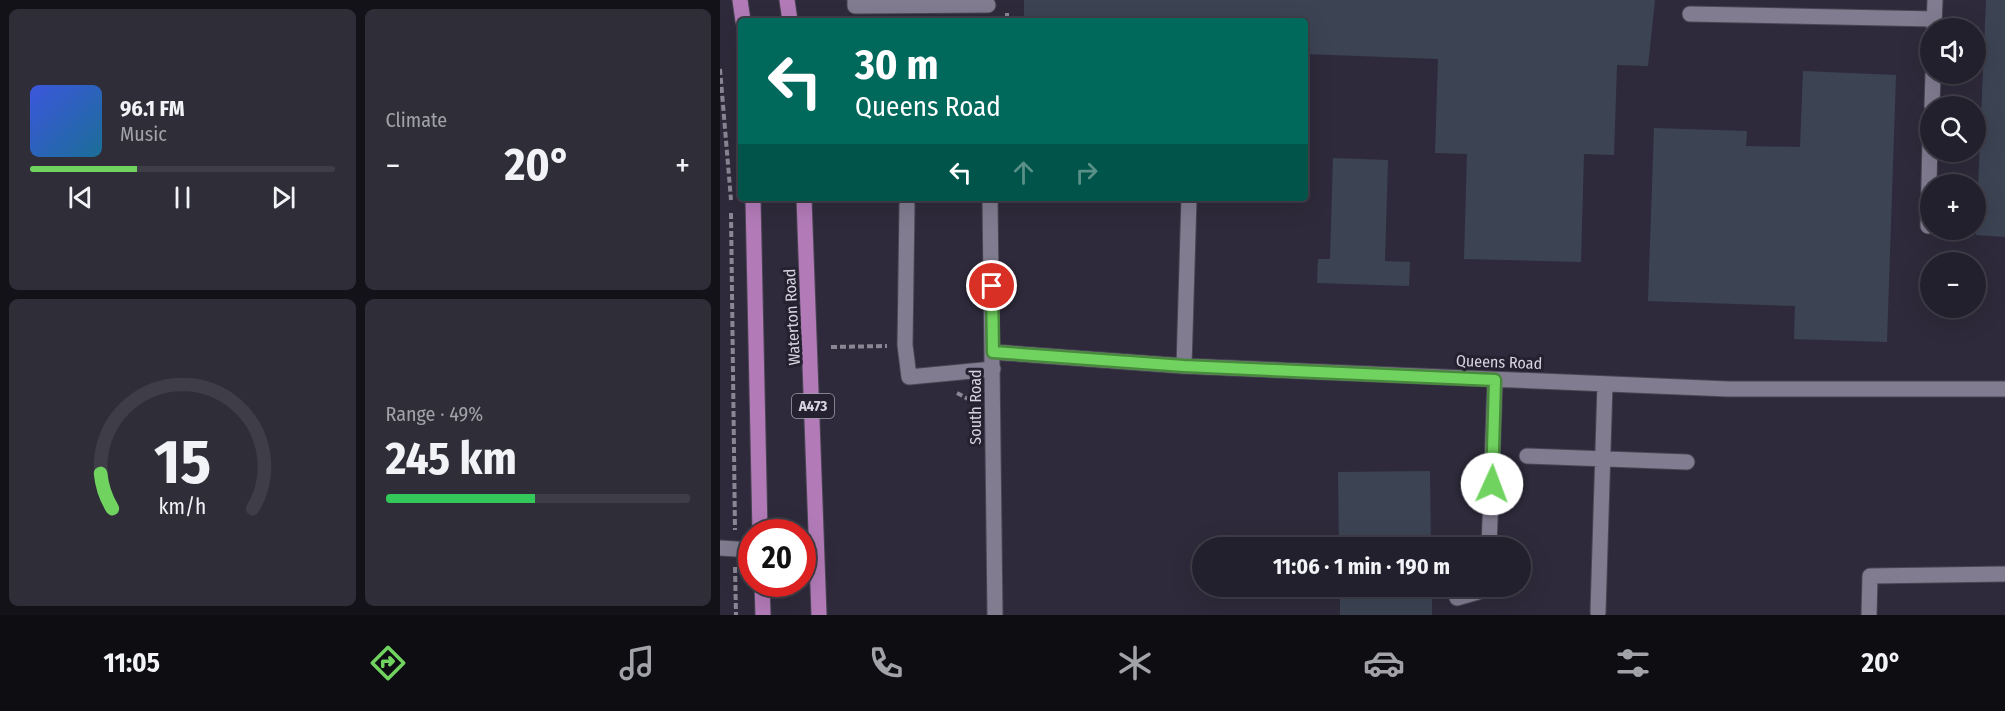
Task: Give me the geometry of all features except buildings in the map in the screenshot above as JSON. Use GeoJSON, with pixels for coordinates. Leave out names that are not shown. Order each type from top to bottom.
{"type":"FeatureCollection","features":[{"type":"Feature","properties":{"kind":"main road"},"geometry":{"type":"LineString","coordinates":[[740,0],[743,18]]}},
{"type":"Feature","properties":{"kind":"main road"},"geometry":{"type":"LineString","coordinates":[[787,0],[790,18]]}},
{"type":"Feature","properties":{"kind":"main road"},"geometry":{"type":"LineString","coordinates":[[753,201],[760,519]]}},
{"type":"Feature","properties":{"kind":"main road","name":"Waterton Road"},"geometry":{"type":"LineString","coordinates":[[804,201],[819,615]]}},
{"type":"Feature","properties":{"kind":"main road"},"geometry":{"type":"LineString","coordinates":[[762,597],[763,615]]}},
{"type":"Feature","properties":{"kind":"street"},"geometry":{"type":"LineString","coordinates":[[855,0],[855,6],[988,3]]}},
{"type":"Feature","properties":{"kind":"street"},"geometry":{"type":"LineString","coordinates":[[1934,18],[1935,0]]}},
{"type":"Feature","properties":{"kind":"street"},"geometry":{"type":"LineString","coordinates":[[1690,14],[1920,23]]}},
{"type":"Feature","properties":{"kind":"street","name":"South Road"},"geometry":{"type":"LineString","coordinates":[[990,201],[994,615]]}},
{"type":"Feature","properties":{"kind":"street"},"geometry":{"type":"LineString","coordinates":[[1184,366],[1189,201]]}},
{"type":"Feature","properties":{"kind":"street"},"geometry":{"type":"LineString","coordinates":[[907,205],[905,345],[909,377],[993,369]]}},
{"type":"Feature","properties":{"kind":"street","name":"Queens Road"},"geometry":{"type":"LineString","coordinates":[[993,352],[1184,366],[1728,390],[2005,389]]}},
{"type":"Feature","properties":{"kind":"street"},"geometry":{"type":"LineString","coordinates":[[1489,537],[1495,380]]}},
{"type":"Feature","properties":{"kind":"street"},"geometry":{"type":"LineString","coordinates":[[1598,612],[1605,384]]}},
{"type":"Feature","properties":{"kind":"street"},"geometry":{"type":"LineString","coordinates":[[1527,456],[1687,462]]}},
{"type":"Feature","properties":{"kind":"street"},"geometry":{"type":"LineString","coordinates":[[1869,615],[1870,576],[2005,574]]}},
{"type":"Feature","properties":{"kind":"path"},"geometry":{"type":"LineString","coordinates":[[720,69],[731,184],[728,549],[736,615]]}},
{"type":"Feature","properties":{"kind":"path"},"geometry":{"type":"LineString","coordinates":[[831,347],[905,345]]}},
{"type":"Feature","properties":{"kind":"path"},"geometry":{"type":"LineString","coordinates":[[954,392],[975,403],[978,409]]}},
{"type":"Feature","properties":{"kind":"route"},"geometry":{"type":"LineString","coordinates":[[992,286],[993,352],[1184,366],[1495,380],[1492,484]]}}]}
